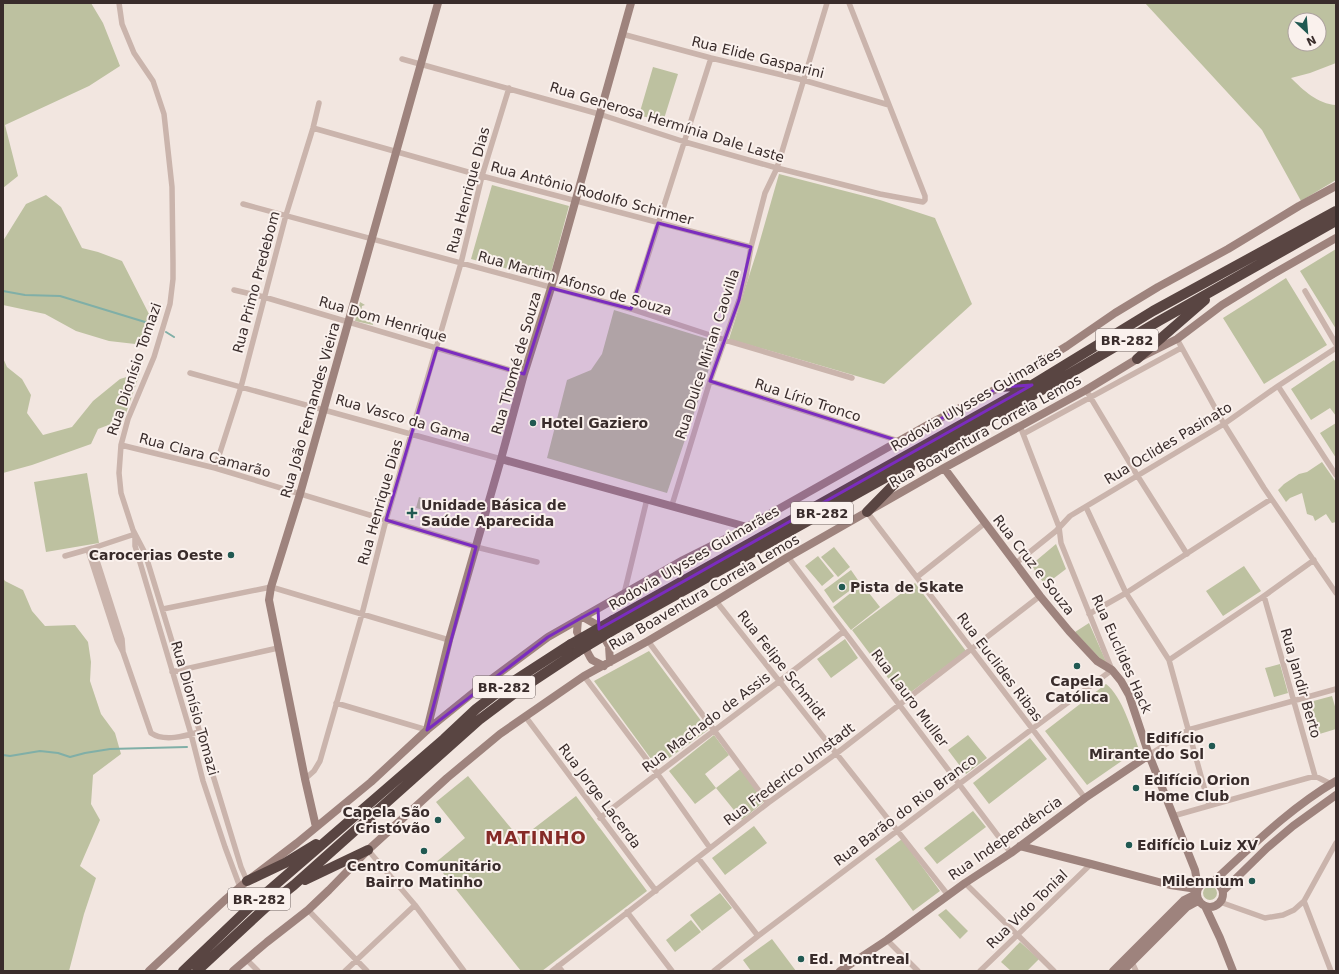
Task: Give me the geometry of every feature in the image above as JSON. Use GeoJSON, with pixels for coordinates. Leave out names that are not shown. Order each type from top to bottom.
{"type":"FeatureCollection","features":[{"type":"Feature","properties":{"kind":"highway","name":"Rodovia Ulysses Guimarães"},"geometry":{"type":"LineString","coordinates":[[183,971],[252,905],[444,739],[476,709],[506,686],[1032,385],[1153,311],[1336,211]]}},
{"type":"Feature","properties":{"kind":"highway","name":"Rodovia Ulysses Guimarães"},"geometry":{"type":"LineString","coordinates":[[615,624],[1035,394],[1336,221]]}},
{"type":"Feature","properties":{"kind":"highway"},"geometry":{"type":"LineString","coordinates":[[1137,359],[1223,285]]}},
{"type":"Feature","properties":{"kind":"highway"},"geometry":{"type":"LineString","coordinates":[[1000,387],[1032,385]]}},
{"type":"Feature","properties":{"kind":"highway"},"geometry":{"type":"LineString","coordinates":[[867,512],[918,459]]}},
{"type":"Feature","properties":{"kind":"highway","name":"Rodovia Ulysses Guimarães"},"geometry":{"type":"LineString","coordinates":[[197,971],[265,908],[294,885],[479,720],[574,648]]}},
{"type":"Feature","properties":{"kind":"highway"},"geometry":{"type":"LineString","coordinates":[[244,884],[285,863],[338,831]]}},
{"type":"Feature","properties":{"kind":"highway"},"geometry":{"type":"LineString","coordinates":[[294,885],[368,850]]}},
{"type":"Feature","properties":{"kind":"street","name":"Rua Dionísio Tomazi"},"geometry":{"type":"LineString","coordinates":[[119,3],[122,24],[134,53],[153,81],[164,114],[172,187],[174,253],[170,304],[154,357],[128,419],[120,445],[119,473],[121,493],[135,534],[145,553],[234,844],[244,884]]}},
{"type":"Feature","properties":{"kind":"street","name":"Rua João Fernandes Vieira"},"geometry":{"type":"LineString","coordinates":[[316,827],[269,600],[271,587],[300,494],[438,3]]}},
{"type":"Feature","properties":{"kind":"street","name":"Rua Thomé de Souza"},"geometry":{"type":"LineString","coordinates":[[427,730],[449,640],[524,374],[551,288],[631,3]]}},
{"type":"Feature","properties":{"kind":"street","name":"Rua Dulce Mirian Caovilla"},"geometry":{"type":"LineString","coordinates":[[672,505],[710,381],[744,282],[751,246],[765,193],[777,168],[827,3]]}},
{"type":"Feature","properties":{"kind":"street"},"geometry":{"type":"LineString","coordinates":[[850,3],[889,105]]}},
{"type":"Feature","properties":{"kind":"street","name":"Rua Elide Gasparini"},"geometry":{"type":"LineString","coordinates":[[622,34],[711,58],[803,80],[889,105]]}},
{"type":"Feature","properties":{"kind":"street"},"geometry":{"type":"LineString","coordinates":[[631,309],[711,58]]}},
{"type":"Feature","properties":{"kind":"street","name":"Rua Generosa Hermínia Dale Laste"},"geometry":{"type":"LineString","coordinates":[[402,59],[599,114],[685,142],[777,168],[921,203],[925,200],[925,196],[889,105]]}},
{"type":"Feature","properties":{"kind":"street","name":"Rua Henrique Dias"},"geometry":{"type":"LineString","coordinates":[[305,779],[314,771],[320,761],[362,614],[386,520],[461,263],[482,176],[509,88]]}},
{"type":"Feature","properties":{"kind":"street","name":"Rua Primo Predebom"},"geometry":{"type":"LineString","coordinates":[[215,468],[240,387],[286,215],[313,128],[319,103]]}},
{"type":"Feature","properties":{"kind":"street","name":"Rua Antônio Rodolfo Schirmer"},"geometry":{"type":"LineString","coordinates":[[313,128],[482,176],[751,246]]}},
{"type":"Feature","properties":{"kind":"street"},"geometry":{"type":"LineString","coordinates":[[149,971],[186,935],[244,884],[371,782],[427,730],[474,692],[548,638],[683,560],[747,527],[899,441],[1000,387],[1158,287],[1228,249],[1299,206],[1336,186]]}},
{"type":"Feature","properties":{"kind":"street","name":"Rua Martim Afonso de Souza"},"geometry":{"type":"LineString","coordinates":[[243,204],[631,309],[725,340],[852,378]]}},
{"type":"Feature","properties":{"kind":"street","name":"Rua Boaventura Correia Lemos"},"geometry":{"type":"LineString","coordinates":[[233,971],[308,910],[368,850],[447,778],[500,734],[525,716],[588,675],[716,601],[788,557],[1020,426],[1089,394],[1137,359],[1177,339],[1222,305],[1336,238]]}},
{"type":"Feature","properties":{"kind":"street","name":"Rua Dom Henrique"},"geometry":{"type":"LineString","coordinates":[[234,290],[264,297],[524,374]]}},
{"type":"Feature","properties":{"kind":"street"},"geometry":{"type":"LineString","coordinates":[[1305,292],[1336,344]]}},
{"type":"Feature","properties":{"kind":"street"},"geometry":{"type":"LineString","coordinates":[[1177,339],[1224,424],[1271,499],[1336,593]]}},
{"type":"Feature","properties":{"kind":"street"},"geometry":{"type":"LineString","coordinates":[[1023,434],[1089,394],[1182,348]]}},
{"type":"Feature","properties":{"kind":"street","name":"Rua Oclides Pasinato"},"geometry":{"type":"LineString","coordinates":[[1016,563],[1056,531],[1070,516],[1224,424],[1336,348]]}},
{"type":"Feature","properties":{"kind":"street","name":"Rua Vasco da Gama"},"geometry":{"type":"LineString","coordinates":[[190,373],[412,433],[747,527]]}},
{"type":"Feature","properties":{"kind":"street","name":"Rua Lírio Tronco"},"geometry":{"type":"LineString","coordinates":[[710,381],[899,441]]}},
{"type":"Feature","properties":{"kind":"street"},"geometry":{"type":"LineString","coordinates":[[1278,386],[1336,475]]}},
{"type":"Feature","properties":{"kind":"street"},"geometry":{"type":"LineString","coordinates":[[1089,394],[1137,475],[1187,554]]}},
{"type":"Feature","properties":{"kind":"street","name":"Rua Euclides Hack"},"geometry":{"type":"LineString","coordinates":[[1020,426],[1059,527],[1060,543],[1112,670],[1121,681],[1129,695],[1149,755],[1195,870],[1198,895],[1220,938],[1233,971]]}},
{"type":"Feature","properties":{"kind":"street","name":"Rua Clara Camarão"},"geometry":{"type":"LineString","coordinates":[[120,445],[215,468],[476,547],[537,562]]}},
{"type":"Feature","properties":{"kind":"street","name":"Rua Cruz e Souza"},"geometry":{"type":"LineString","coordinates":[[944,468],[1040,596],[1069,631],[1097,661],[1112,670]]}},
{"type":"Feature","properties":{"kind":"street"},"geometry":{"type":"LineString","coordinates":[[624,594],[647,499]]}},
{"type":"Feature","properties":{"kind":"street"},"geometry":{"type":"LineString","coordinates":[[1089,614],[1187,554],[1271,499]]}},
{"type":"Feature","properties":{"kind":"street"},"geometry":{"type":"LineString","coordinates":[[1086,507],[1126,592],[1169,660],[1209,805]]}},
{"type":"Feature","properties":{"kind":"street","name":"Rua Euclides Ribas"},"geometry":{"type":"LineString","coordinates":[[867,512],[1084,798]]}},
{"type":"Feature","properties":{"kind":"street"},"geometry":{"type":"LineString","coordinates":[[916,577],[985,523]]}},
{"type":"Feature","properties":{"kind":"street","name":"Rua Dionísio Tomazi"},"geometry":{"type":"LineString","coordinates":[[135,534],[135,546],[191,734],[203,781],[225,847],[244,884]]}},
{"type":"Feature","properties":{"kind":"street"},"geometry":{"type":"LineString","coordinates":[[65,556],[135,534]]}},
{"type":"Feature","properties":{"kind":"street"},"geometry":{"type":"LineString","coordinates":[[91,549],[117,640],[123,652],[151,733],[157,737],[167,738],[199,732]]}},
{"type":"Feature","properties":{"kind":"street","name":"Rua Lauro Muller"},"geometry":{"type":"LineString","coordinates":[[788,557],[1011,853]]}},
{"type":"Feature","properties":{"kind":"street"},"geometry":{"type":"LineString","coordinates":[[1169,660],[1264,596],[1314,560]]}},
{"type":"Feature","properties":{"kind":"street"},"geometry":{"type":"LineString","coordinates":[[162,609],[271,587],[449,640]]}},
{"type":"Feature","properties":{"kind":"street","name":"Rua Frederico Umstadt"},"geometry":{"type":"LineString","coordinates":[[552,971],[560,969],[627,912],[768,803],[837,754],[1040,596]]}},
{"type":"Feature","properties":{"kind":"street","name":"Rua Jandir Berto"},"geometry":{"type":"LineString","coordinates":[[1264,596],[1315,776]]}},
{"type":"Feature","properties":{"kind":"street","name":"Rua Felipe Schmidt"},"geometry":{"type":"LineString","coordinates":[[716,601],[948,895]]}},
{"type":"Feature","properties":{"kind":"street"},"geometry":{"type":"LineString","coordinates":[[592,660],[607,664],[609,646],[597,625],[598,608]]}},
{"type":"Feature","properties":{"kind":"street"},"geometry":{"type":"LineString","coordinates":[[581,619],[597,625]]}},
{"type":"Feature","properties":{"kind":"street"},"geometry":{"type":"LineString","coordinates":[[577,632],[581,619]]}},
{"type":"Feature","properties":{"kind":"street"},"geometry":{"type":"LineString","coordinates":[[564,628],[577,632],[592,660],[588,675],[710,848]]}},
{"type":"Feature","properties":{"kind":"street","name":"Rua Machado de Assis"},"geometry":{"type":"LineString","coordinates":[[600,818],[657,773],[780,682],[844,631]]}},
{"type":"Feature","properties":{"kind":"street"},"geometry":{"type":"LineString","coordinates":[[648,641],[768,803]]}},
{"type":"Feature","properties":{"kind":"street"},"geometry":{"type":"LineString","coordinates":[[609,646],[626,653]]}},
{"type":"Feature","properties":{"kind":"street"},"geometry":{"type":"LineString","coordinates":[[172,672],[278,648]]}},
{"type":"Feature","properties":{"kind":"street","name":"Rua Barão do Rio Branco"},"geometry":{"type":"LineString","coordinates":[[714,971],[758,936],[1112,670]]}},
{"type":"Feature","properties":{"kind":"street","name":"Rua Independência"},"geometry":{"type":"LineString","coordinates":[[840,971],[887,940],[965,883],[1011,853],[1084,798],[1188,730],[1336,689]]}},
{"type":"Feature","properties":{"kind":"street"},"geometry":{"type":"LineString","coordinates":[[336,703],[427,730]]}},
{"type":"Feature","properties":{"kind":"street"},"geometry":{"type":"LineString","coordinates":[[184,710],[192,708]]}},
{"type":"Feature","properties":{"kind":"street","name":"Rua Jorge Lacerda"},"geometry":{"type":"LineString","coordinates":[[525,716],[656,891]]}},
{"type":"Feature","properties":{"kind":"street"},"geometry":{"type":"LineString","coordinates":[[1173,816],[1315,776],[1334,782]]}},
{"type":"Feature","properties":{"kind":"street"},"geometry":{"type":"LineString","coordinates":[[203,781],[214,779]]}},
{"type":"Feature","properties":{"kind":"street"},"geometry":{"type":"LineString","coordinates":[[1113,971],[1124,968],[1130,959],[1186,903],[1198,895],[1201,883],[1211,881],[1259,840],[1274,825],[1334,782]]}},
{"type":"Feature","properties":{"kind":"street"},"geometry":{"type":"LineString","coordinates":[[1223,891],[1267,848],[1293,826],[1336,795]]}},
{"type":"Feature","properties":{"kind":"street"},"geometry":{"type":"LineString","coordinates":[[213,810],[222,808]]}},
{"type":"Feature","properties":{"kind":"street"},"geometry":{"type":"LineString","coordinates":[[1259,840],[1267,848]]}},
{"type":"Feature","properties":{"kind":"street"},"geometry":{"type":"LineString","coordinates":[[1218,904],[1265,918],[1283,915],[1294,910],[1304,901],[1336,843]]}},
{"type":"Feature","properties":{"kind":"street"},"geometry":{"type":"LineString","coordinates":[[225,847],[234,844]]}},
{"type":"Feature","properties":{"kind":"street"},"geometry":{"type":"LineString","coordinates":[[1020,846],[1170,885],[1198,895],[1211,907],[1218,904],[1223,896],[1223,891],[1220,885],[1211,881]]}},
{"type":"Feature","properties":{"kind":"street"},"geometry":{"type":"LineString","coordinates":[[368,850],[415,905],[464,971]]}},
{"type":"Feature","properties":{"kind":"street"},"geometry":{"type":"LineString","coordinates":[[698,858],[758,936]]}},
{"type":"Feature","properties":{"kind":"street","name":"Rua Vido Tonial"},"geometry":{"type":"LineString","coordinates":[[980,971],[1091,864]]}},
{"type":"Feature","properties":{"kind":"street","name":"Rua Euclides Hack"},"geometry":{"type":"LineString","coordinates":[[1195,870],[1211,881]]}},
{"type":"Feature","properties":{"kind":"street"},"geometry":{"type":"LineString","coordinates":[[965,883],[1054,971]]}},
{"type":"Feature","properties":{"kind":"street"},"geometry":{"type":"LineString","coordinates":[[1170,885],[1198,895]]}},
{"type":"Feature","properties":{"kind":"street"},"geometry":{"type":"LineString","coordinates":[[1181,890],[1186,903]]}},
{"type":"Feature","properties":{"kind":"street"},"geometry":{"type":"LineString","coordinates":[[1304,901],[1331,971]]}},
{"type":"Feature","properties":{"kind":"street","name":"Rua Euclides Hack"},"geometry":{"type":"LineString","coordinates":[[1218,904],[1216,917],[1220,938]]}},
{"type":"Feature","properties":{"kind":"street"},"geometry":{"type":"LineString","coordinates":[[345,971],[415,905]]}},
{"type":"Feature","properties":{"kind":"street"},"geometry":{"type":"LineString","coordinates":[[308,910],[367,971]]}},
{"type":"Feature","properties":{"kind":"street"},"geometry":{"type":"LineString","coordinates":[[627,912],[672,971]]}},
{"type":"Feature","properties":{"kind":"street"},"geometry":{"type":"LineString","coordinates":[[887,940],[918,971]]}},
{"type":"Feature","properties":{"kind":"street"},"geometry":{"type":"LineString","coordinates":[[1130,959],[1136,971]]}},
{"type":"Feature","properties":{"kind":"street"},"geometry":{"type":"LineString","coordinates":[[247,960],[258,971]]}},
{"type":"Feature","properties":{"kind":"highlighted area"},"geometry":{"type":"Polygon","coordinates":[[[658,223],[751,247],[739,300],[710,381],[899,441],[1000,387],[1032,385],[599,629],[598,609],[583,617],[548,637],[427,730],[476,547],[386,520],[437,348],[524,374],[551,288],[631,309],[658,223]]]}},
{"type":"Feature","properties":{"kind":"green space"},"geometry":{"type":"Polygon","coordinates":[[[3,3],[91,3],[103,23],[120,66],[89,86],[5,125],[18,176],[3,188],[3,3]]]}},
{"type":"Feature","properties":{"kind":"green space"},"geometry":{"type":"Polygon","coordinates":[[[1145,3],[1336,3],[1336,63],[1310,73],[1291,78],[1306,92],[1317,99],[1336,105],[1336,180],[1301,201],[1262,130],[1145,3]]]}},
{"type":"Feature","properties":{"kind":"green space"},"geometry":{"type":"Polygon","coordinates":[[[653,67],[678,74],[663,122],[639,115],[653,67]]]}},
{"type":"Feature","properties":{"kind":"green space"},"geometry":{"type":"Polygon","coordinates":[[[779,174],[880,200],[935,218],[972,304],[884,384],[729,339],[757,251],[779,174]]]}},
{"type":"Feature","properties":{"kind":"green space"},"geometry":{"type":"Polygon","coordinates":[[[492,185],[569,206],[549,280],[471,259],[492,185]]]}},
{"type":"Feature","properties":{"kind":"green space"},"geometry":{"type":"Polygon","coordinates":[[[46,195],[61,207],[82,248],[122,261],[150,316],[144,345],[109,341],[76,331],[45,314],[3,305],[3,241],[26,204],[46,195]]]}},
{"type":"Feature","properties":{"kind":"green space"},"geometry":{"type":"Polygon","coordinates":[[[1336,249],[1336,329],[1300,271],[1336,249]]]}},
{"type":"Feature","properties":{"kind":"green space"},"geometry":{"type":"Polygon","coordinates":[[[1286,278],[1327,345],[1264,384],[1223,318],[1286,278]]]}},
{"type":"Feature","properties":{"kind":"green space"},"geometry":{"type":"Polygon","coordinates":[[[360,302],[365,305],[362,306],[360,319],[373,323],[373,325],[355,321],[360,302]]]}},
{"type":"Feature","properties":{"kind":"green space"},"geometry":{"type":"Polygon","coordinates":[[[614,310],[718,342],[667,493],[547,458],[567,380],[591,370],[602,354],[614,310]]]}},
{"type":"Feature","properties":{"kind":"green space"},"geometry":{"type":"Polygon","coordinates":[[[3,358],[7,367],[22,379],[31,395],[27,413],[43,435],[72,427],[93,401],[120,379],[140,373],[124,419],[98,429],[91,444],[32,465],[3,473],[3,358]]]}},
{"type":"Feature","properties":{"kind":"green space"},"geometry":{"type":"Polygon","coordinates":[[[1334,360],[1336,363],[1336,416],[1330,408],[1311,420],[1291,389],[1334,360]]]}},
{"type":"Feature","properties":{"kind":"green space"},"geometry":{"type":"Polygon","coordinates":[[[1336,423],[1336,458],[1320,433],[1336,423]]]}},
{"type":"Feature","properties":{"kind":"green space"},"geometry":{"type":"Polygon","coordinates":[[[1322,462],[1336,482],[1336,522],[1332,523],[1326,514],[1315,521],[1313,516],[1307,514],[1302,493],[1290,498],[1286,502],[1278,490],[1299,474],[1307,472],[1322,462]]]}},
{"type":"Feature","properties":{"kind":"green space"},"geometry":{"type":"Polygon","coordinates":[[[87,473],[99,543],[46,552],[34,482],[87,473]]]}},
{"type":"Feature","properties":{"kind":"green space"},"geometry":{"type":"Polygon","coordinates":[[[419,497],[427,500],[424,510],[416,508],[419,497]]]}},
{"type":"Feature","properties":{"kind":"green space"},"geometry":{"type":"Polygon","coordinates":[[[1056,544],[1066,569],[1045,585],[1031,565],[1056,544]]]}},
{"type":"Feature","properties":{"kind":"green space"},"geometry":{"type":"Polygon","coordinates":[[[834,547],[850,567],[838,577],[821,557],[834,547]]]}},
{"type":"Feature","properties":{"kind":"green space"},"geometry":{"type":"Polygon","coordinates":[[[818,556],[834,576],[822,586],[805,566],[818,556]]]}},
{"type":"Feature","properties":{"kind":"green space"},"geometry":{"type":"Polygon","coordinates":[[[1244,566],[1261,591],[1223,616],[1206,591],[1244,566]]]}},
{"type":"Feature","properties":{"kind":"green space","name":"Pista de Skate"},"geometry":{"type":"Polygon","coordinates":[[[851,570],[860,583],[833,603],[824,590],[851,570]]]}},
{"type":"Feature","properties":{"kind":"green space"},"geometry":{"type":"Polygon","coordinates":[[[3,578],[5,581],[23,590],[32,611],[45,626],[75,625],[88,642],[91,662],[90,681],[101,714],[115,733],[121,754],[93,775],[91,804],[100,820],[80,866],[96,878],[84,914],[69,971],[3,971],[3,578]]]}},
{"type":"Feature","properties":{"kind":"green space"},"geometry":{"type":"Polygon","coordinates":[[[915,583],[966,651],[903,698],[852,630],[915,583]]]}},
{"type":"Feature","properties":{"kind":"green space"},"geometry":{"type":"Polygon","coordinates":[[[862,584],[880,607],[851,630],[833,607],[862,584]]]}},
{"type":"Feature","properties":{"kind":"green space"},"geometry":{"type":"Polygon","coordinates":[[[1089,623],[1109,668],[1075,632],[1089,623]]]}},
{"type":"Feature","properties":{"kind":"green space"},"geometry":{"type":"Polygon","coordinates":[[[845,639],[858,658],[831,678],[817,659],[845,639]]]}},
{"type":"Feature","properties":{"kind":"green space"},"geometry":{"type":"Polygon","coordinates":[[[649,651],[708,730],[657,767],[594,681],[649,651]]]}},
{"type":"Feature","properties":{"kind":"green space"},"geometry":{"type":"Polygon","coordinates":[[[1280,664],[1288,693],[1274,697],[1265,668],[1280,664]]]}},
{"type":"Feature","properties":{"kind":"green space"},"geometry":{"type":"Polygon","coordinates":[[[1106,684],[1122,705],[1139,749],[1087,785],[1045,731],[1106,684]]]}},
{"type":"Feature","properties":{"kind":"green space"},"geometry":{"type":"Polygon","coordinates":[[[1332,696],[1336,710],[1336,729],[1313,736],[1304,707],[1306,703],[1332,696]]]}},
{"type":"Feature","properties":{"kind":"green space"},"geometry":{"type":"Polygon","coordinates":[[[714,735],[729,755],[705,774],[716,788],[695,804],[669,771],[714,735]]]}},
{"type":"Feature","properties":{"kind":"green space"},"geometry":{"type":"Polygon","coordinates":[[[968,735],[987,758],[966,774],[948,750],[968,735]]]}},
{"type":"Feature","properties":{"kind":"green space"},"geometry":{"type":"Polygon","coordinates":[[[1030,738],[1047,759],[989,804],[973,783],[1030,738]]]}},
{"type":"Feature","properties":{"kind":"green space"},"geometry":{"type":"Polygon","coordinates":[[[740,769],[765,801],[742,820],[716,788],[740,769]]]}},
{"type":"Feature","properties":{"kind":"green space"},"geometry":{"type":"Polygon","coordinates":[[[468,776],[520,839],[576,796],[647,891],[542,971],[521,971],[435,863],[465,838],[436,802],[468,776]]]}},
{"type":"Feature","properties":{"kind":"green space"},"geometry":{"type":"Polygon","coordinates":[[[973,811],[986,827],[937,864],[924,848],[973,811]]]}},
{"type":"Feature","properties":{"kind":"green space"},"geometry":{"type":"Polygon","coordinates":[[[754,826],[767,843],[725,875],[712,858],[754,826]]]}},
{"type":"Feature","properties":{"kind":"green space"},"geometry":{"type":"Polygon","coordinates":[[[902,839],[940,891],[913,911],[875,859],[902,839]]]}},
{"type":"Feature","properties":{"kind":"green space"},"geometry":{"type":"Polygon","coordinates":[[[1207,886],[1213,886],[1217,890],[1217,896],[1213,900],[1207,900],[1203,896],[1203,890],[1207,886]]]}},
{"type":"Feature","properties":{"kind":"green space"},"geometry":{"type":"Polygon","coordinates":[[[720,893],[732,908],[702,931],[690,915],[720,893]]]}},
{"type":"Feature","properties":{"kind":"green space"},"geometry":{"type":"Polygon","coordinates":[[[946,909],[968,931],[960,939],[938,915],[946,909]]]}},
{"type":"Feature","properties":{"kind":"green space"},"geometry":{"type":"Polygon","coordinates":[[[691,920],[701,932],[675,952],[666,940],[691,920]]]}},
{"type":"Feature","properties":{"kind":"green space"},"geometry":{"type":"Polygon","coordinates":[[[772,939],[796,971],[751,971],[743,960],[772,939]]]}},
{"type":"Feature","properties":{"kind":"green space"},"geometry":{"type":"Polygon","coordinates":[[[1020,942],[1039,959],[1027,971],[1011,971],[1001,962],[1020,942]]]}},
{"type":"Feature","properties":{"kind":"waterway"},"geometry":{"type":"LineString","coordinates":[[3,291],[25,295],[60,296],[145,322],[150,325]]}},
{"type":"Feature","properties":{"kind":"waterway"},"geometry":{"type":"LineString","coordinates":[[166,332],[174,337]]}},
{"type":"Feature","properties":{"kind":"waterway"},"geometry":{"type":"LineString","coordinates":[[3,755],[10,756],[40,751],[58,753],[70,757],[110,749],[187,747]]}},
{"type":"Feature","properties":{"kind":"place","name":"Hotel Gaziero"},"geometry":{"type":"Point","coordinates":[533,423]}},
{"type":"Feature","properties":{"kind":"place","name":"Unidade Básica de Saúde Aparecida"},"geometry":{"type":"Point","coordinates":[412,513]}},
{"type":"Feature","properties":{"kind":"place","name":"Carocerias Oeste"},"geometry":{"type":"Point","coordinates":[231,555]}},
{"type":"Feature","properties":{"kind":"place","name":"Pista de Skate"},"geometry":{"type":"Point","coordinates":[842,587]}},
{"type":"Feature","properties":{"kind":"place","name":"Capela Católica"},"geometry":{"type":"Point","coordinates":[1077,666]}},
{"type":"Feature","properties":{"kind":"place","name":"Edifício Mirante do Sol"},"geometry":{"type":"Point","coordinates":[1212,746]}},
{"type":"Feature","properties":{"kind":"place","name":"Edifício Orion Home Club"},"geometry":{"type":"Point","coordinates":[1136,788]}},
{"type":"Feature","properties":{"kind":"place","name":"Capela São Cristóvão"},"geometry":{"type":"Point","coordinates":[438,820]}},
{"type":"Feature","properties":{"kind":"place","name":"Edifício Luiz XV"},"geometry":{"type":"Point","coordinates":[1129,845]}},
{"type":"Feature","properties":{"kind":"place","name":"Centro Comunitário Bairro Matinho"},"geometry":{"type":"Point","coordinates":[424,851]}},
{"type":"Feature","properties":{"kind":"place","name":"Milennium"},"geometry":{"type":"Point","coordinates":[1252,881]}},
{"type":"Feature","properties":{"kind":"place","name":"Ed. Montreal"},"geometry":{"type":"Point","coordinates":[801,959]}},
{"type":"Feature","properties":{"kind":"district","name":"MATINHO"},"geometry":{"type":"Point","coordinates":[536,838]}}]}
